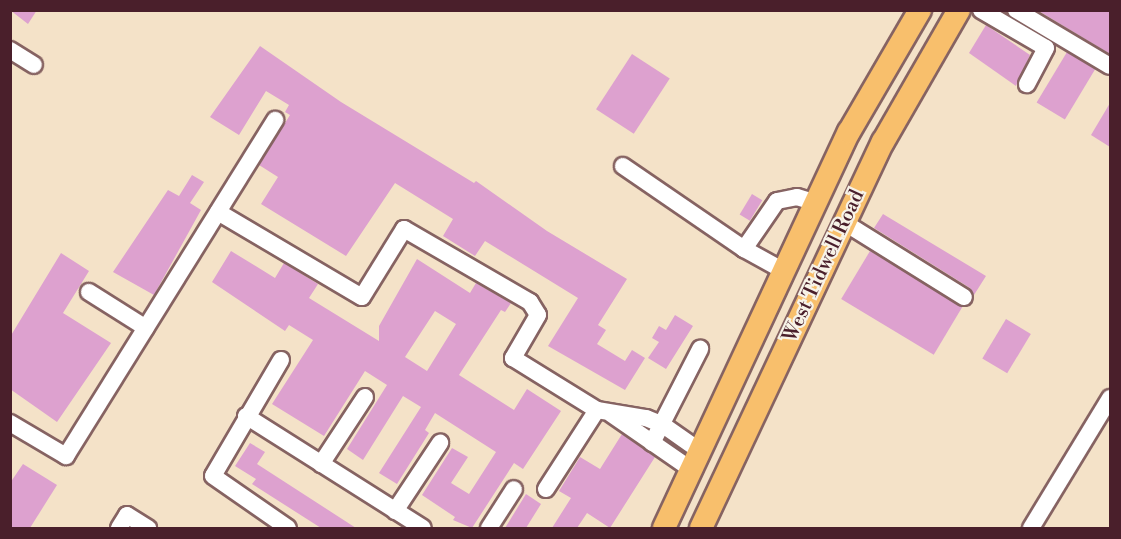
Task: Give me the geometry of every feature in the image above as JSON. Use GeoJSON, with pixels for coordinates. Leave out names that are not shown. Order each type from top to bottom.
{"type":"FeatureCollection","features":[{"type":"Feature","properties":{"kind":"main road","name":"West Tidwell Road"},"geometry":{"type":"LineString","coordinates":[[664,528],[849,132],[920,10]]}},
{"type":"Feature","properties":{"kind":"main road","name":"West Tidwell Road"},"geometry":{"type":"LineString","coordinates":[[701,528],[845,223],[927,64],[960,10]]}},
{"type":"Feature","properties":{"kind":"main road"},"geometry":{"type":"LineString","coordinates":[[898,45],[927,64]]}},
{"type":"Feature","properties":{"kind":"main road"},"geometry":{"type":"LineString","coordinates":[[784,271],[815,285]]}},
{"type":"Feature","properties":{"kind":"street"},"geometry":{"type":"LineString","coordinates":[[981,10],[1046,48],[1027,84]]}},
{"type":"Feature","properties":{"kind":"street"},"geometry":{"type":"LineString","coordinates":[[1016,10],[1110,66]]}},
{"type":"Feature","properties":{"kind":"street"},"geometry":{"type":"LineString","coordinates":[[10,50],[34,65]]}},
{"type":"Feature","properties":{"kind":"street"},"geometry":{"type":"LineString","coordinates":[[10,423],[66,456],[275,120]]}},
{"type":"Feature","properties":{"kind":"street"},"geometry":{"type":"LineString","coordinates":[[623,166],[744,249],[784,271]]}},
{"type":"Feature","properties":{"kind":"street"},"geometry":{"type":"LineString","coordinates":[[744,249],[777,201],[797,197],[817,203]]}},
{"type":"Feature","properties":{"kind":"street"},"geometry":{"type":"LineString","coordinates":[[218,212],[362,297],[404,229],[531,302],[538,315],[513,358],[652,443],[696,460]]}},
{"type":"Feature","properties":{"kind":"street"},"geometry":{"type":"LineString","coordinates":[[845,223],[964,297]]}},
{"type":"Feature","properties":{"kind":"street"},"geometry":{"type":"LineString","coordinates":[[89,292],[146,328]]}},
{"type":"Feature","properties":{"kind":"street"},"geometry":{"type":"LineString","coordinates":[[652,443],[700,348]]}},
{"type":"Feature","properties":{"kind":"street"},"geometry":{"type":"LineString","coordinates":[[281,360],[246,416],[213,476],[288,528]]}},
{"type":"Feature","properties":{"kind":"street"},"geometry":{"type":"LineString","coordinates":[[321,464],[365,397]]}},
{"type":"Feature","properties":{"kind":"street"},"geometry":{"type":"LineString","coordinates":[[1031,528],[1110,398]]}},
{"type":"Feature","properties":{"kind":"street"},"geometry":{"type":"LineString","coordinates":[[603,412],[634,415],[663,425],[696,460]]}},
{"type":"Feature","properties":{"kind":"street"},"geometry":{"type":"LineString","coordinates":[[546,489],[603,412]]}},
{"type":"Feature","properties":{"kind":"street"},"geometry":{"type":"LineString","coordinates":[[246,416],[423,528]]}},
{"type":"Feature","properties":{"kind":"street"},"geometry":{"type":"LineString","coordinates":[[395,511],[440,442]]}},
{"type":"Feature","properties":{"kind":"street"},"geometry":{"type":"LineString","coordinates":[[489,528],[514,489]]}},
{"type":"Feature","properties":{"kind":"street"},"geometry":{"type":"LineString","coordinates":[[118,528],[127,515],[148,528]]}},
{"type":"Feature","properties":{"kind":"building"},"geometry":{"type":"Polygon","coordinates":[[[10,10],[37,10],[28,24],[10,10]]]}},
{"type":"Feature","properties":{"kind":"building"},"geometry":{"type":"Polygon","coordinates":[[[1037,10],[1110,10],[1110,54],[1037,10]]]}},
{"type":"Feature","properties":{"kind":"building"},"geometry":{"type":"Polygon","coordinates":[[[986,25],[1030,55],[1016,86],[969,53],[986,25]]]}},
{"type":"Feature","properties":{"kind":"building"},"geometry":{"type":"Polygon","coordinates":[[[260,46],[341,102],[474,183],[476,181],[547,231],[627,279],[598,325],[606,330],[597,344],[625,361],[632,350],[645,358],[625,390],[548,346],[578,298],[485,241],[475,256],[443,236],[453,219],[395,183],[346,256],[261,204],[278,177],[259,165],[290,115],[285,112],[289,105],[266,91],[239,135],[210,117],[260,46]]]}},
{"type":"Feature","properties":{"kind":"building"},"geometry":{"type":"Polygon","coordinates":[[[1067,52],[1095,69],[1065,120],[1037,103],[1067,52]]]}},
{"type":"Feature","properties":{"kind":"building"},"geometry":{"type":"Polygon","coordinates":[[[632,54],[670,79],[634,134],[596,109],[632,54]]]}},
{"type":"Feature","properties":{"kind":"building"},"geometry":{"type":"Polygon","coordinates":[[[1110,103],[1110,147],[1091,135],[1110,103]]]}},
{"type":"Feature","properties":{"kind":"building"},"geometry":{"type":"Polygon","coordinates":[[[192,175],[204,182],[190,203],[201,210],[154,295],[113,272],[168,190],[179,196],[192,175]]]}},
{"type":"Feature","properties":{"kind":"building"},"geometry":{"type":"Polygon","coordinates":[[[752,194],[762,200],[750,221],[740,215],[752,194]]]}},
{"type":"Feature","properties":{"kind":"building"},"geometry":{"type":"Polygon","coordinates":[[[883,214],[986,276],[974,295],[970,288],[874,228],[883,214]]]}},
{"type":"Feature","properties":{"kind":"building"},"geometry":{"type":"Polygon","coordinates":[[[231,251],[275,278],[284,263],[318,284],[309,298],[379,341],[379,326],[417,259],[470,293],[476,283],[511,303],[505,312],[501,310],[459,375],[514,410],[527,389],[561,411],[523,469],[514,463],[472,528],[453,520],[455,517],[422,495],[452,448],[468,457],[451,483],[469,494],[496,452],[435,413],[425,430],[429,433],[397,484],[379,473],[421,407],[403,396],[363,460],[347,449],[387,385],[365,371],[324,436],[272,404],[313,340],[289,325],[285,331],[212,282],[231,251]],[[435,311],[405,357],[427,371],[456,324],[435,311]]]}},
{"type":"Feature","properties":{"kind":"building"},"geometry":{"type":"Polygon","coordinates":[[[870,251],[963,307],[934,355],[841,299],[870,251]]]}},
{"type":"Feature","properties":{"kind":"building"},"geometry":{"type":"Polygon","coordinates":[[[61,253],[89,271],[63,313],[111,343],[57,422],[10,389],[10,337],[61,253]]]}},
{"type":"Feature","properties":{"kind":"building"},"geometry":{"type":"Polygon","coordinates":[[[675,315],[693,326],[666,369],[648,358],[659,342],[652,338],[659,326],[666,330],[675,315]]]}},
{"type":"Feature","properties":{"kind":"building"},"geometry":{"type":"Polygon","coordinates":[[[1006,319],[1031,334],[1007,373],[982,358],[1006,319]]]}},
{"type":"Feature","properties":{"kind":"building"},"geometry":{"type":"Polygon","coordinates":[[[622,434],[655,457],[610,528],[587,513],[577,528],[552,528],[571,498],[559,491],[580,457],[600,469],[622,434]]]}},
{"type":"Feature","properties":{"kind":"building"},"geometry":{"type":"Polygon","coordinates":[[[250,443],[265,452],[257,464],[356,528],[321,528],[252,484],[256,479],[235,466],[250,443]]]}},
{"type":"Feature","properties":{"kind":"building"},"geometry":{"type":"Polygon","coordinates":[[[23,464],[57,485],[30,528],[10,528],[10,483],[23,464]]]}},
{"type":"Feature","properties":{"kind":"building"},"geometry":{"type":"Polygon","coordinates":[[[526,494],[541,504],[526,528],[505,528],[526,494]]]}}]}
